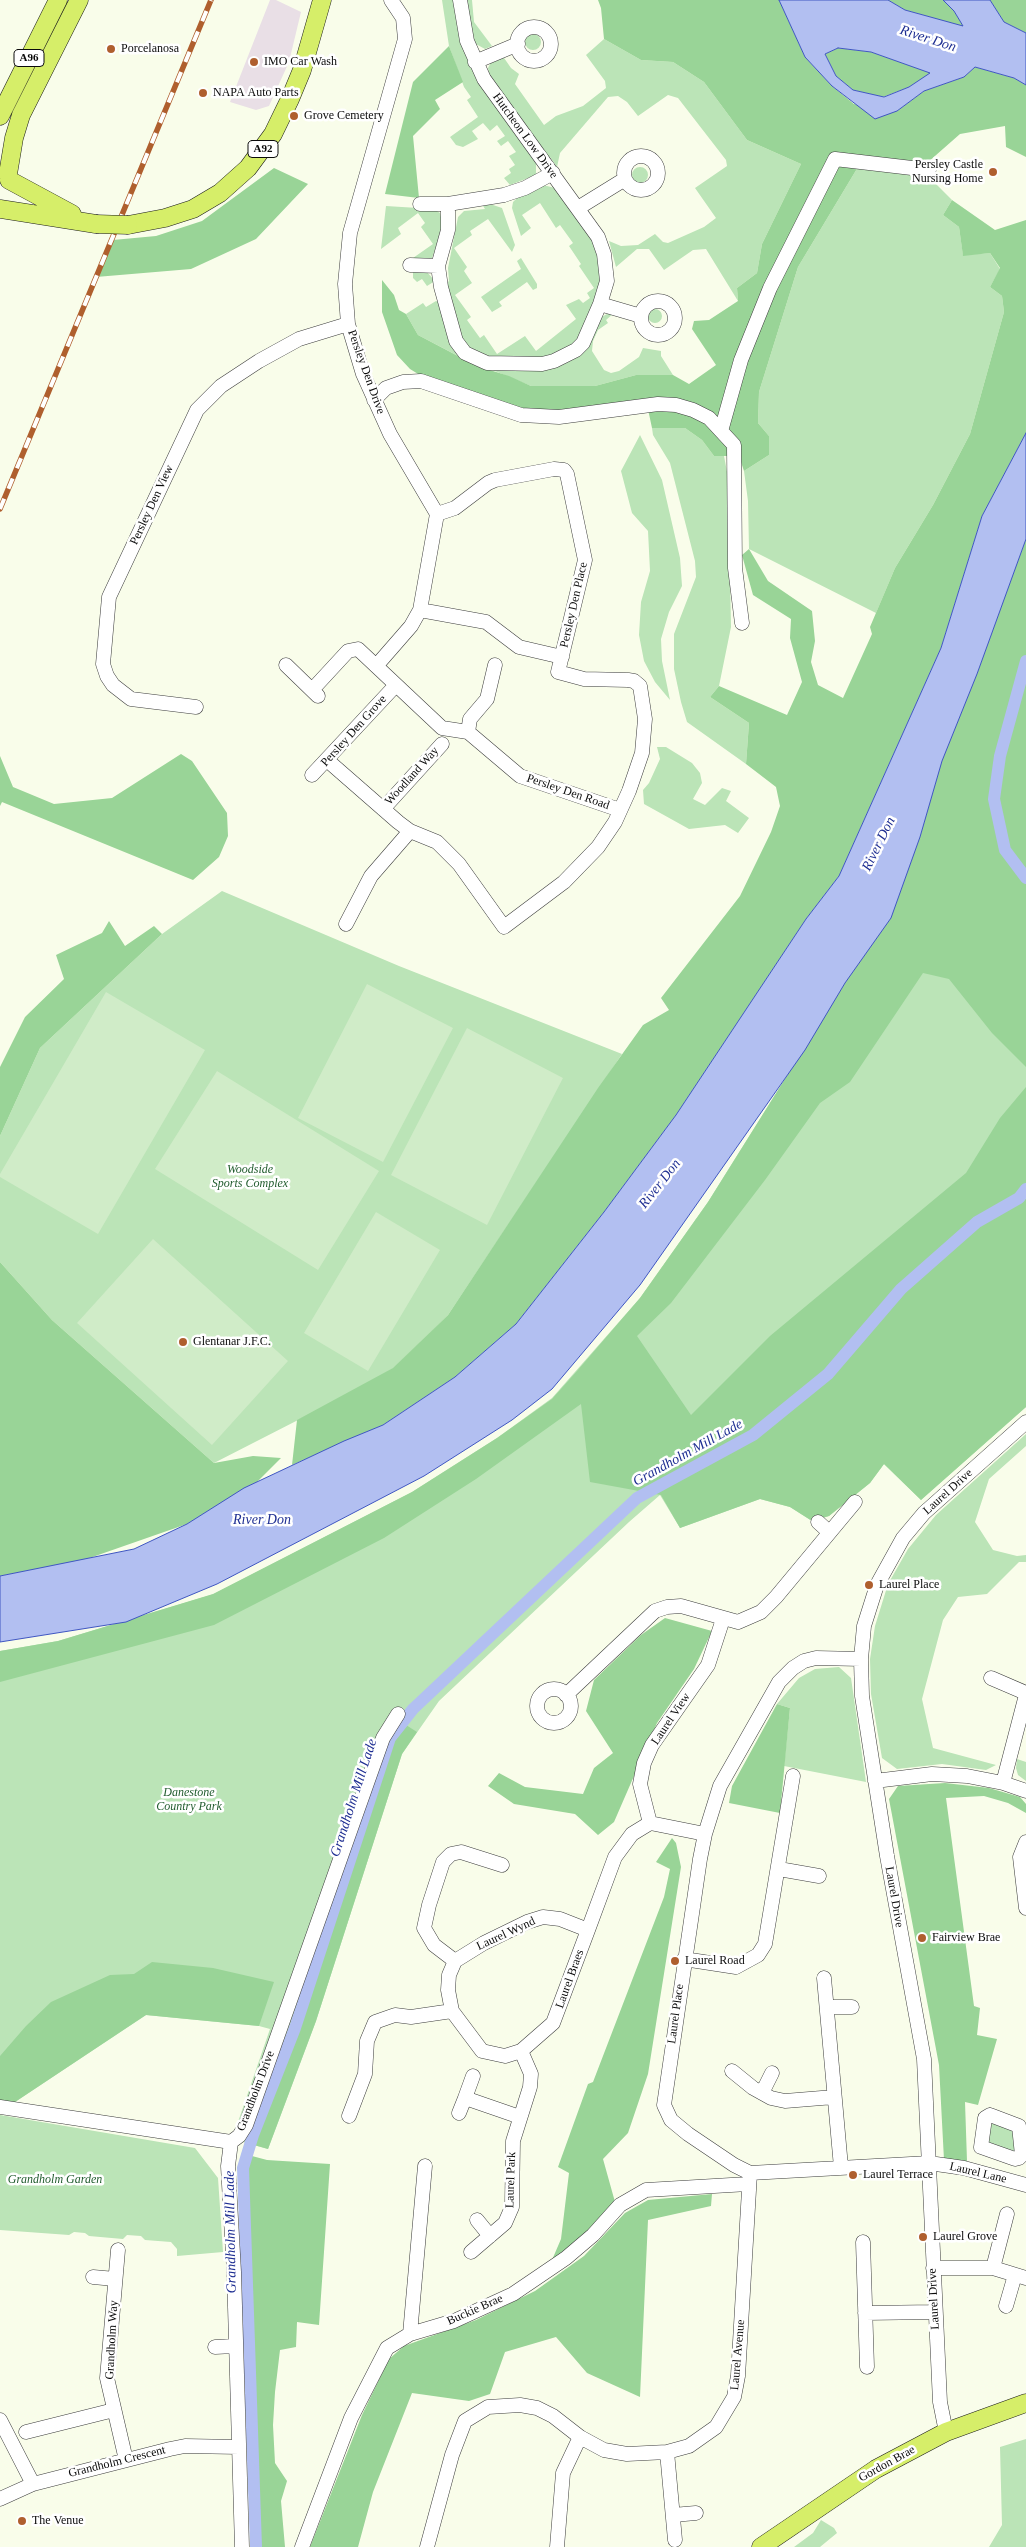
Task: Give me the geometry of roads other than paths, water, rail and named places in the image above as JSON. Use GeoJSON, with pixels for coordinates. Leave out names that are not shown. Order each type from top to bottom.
{"type":"FeatureCollection","features":[{"type":"Feature","properties":{"kind":"main road","name":"A96"},"geometry":{"type":"LineString","coordinates":[[0,116],[58,0]]}},
{"type":"Feature","properties":{"kind":"main road","name":"A96"},"geometry":{"type":"LineString","coordinates":[[6,172],[21,115],[79,0]]}},
{"type":"Feature","properties":{"kind":"main road","name":"A92"},"geometry":{"type":"LineString","coordinates":[[0,209],[88,222],[128,225],[165,218],[193,209],[220,193],[248,168],[273,134],[302,70],[322,0]]}},
{"type":"Feature","properties":{"kind":"main road","name":"A92"},"geometry":{"type":"LineString","coordinates":[[6,172],[88,222]]}},
{"type":"Feature","properties":{"kind":"main road"},"geometry":{"type":"LineString","coordinates":[[0,205],[7,196],[6,172]]}},
{"type":"Feature","properties":{"kind":"main road","name":"Gordon Brae"},"geometry":{"type":"LineString","coordinates":[[760,2547],[859,2479],[946,2432],[1026,2402]]}},
{"type":"Feature","properties":{"kind":"street","name":"Persley Den Drive"},"geometry":{"type":"LineString","coordinates":[[391,0],[403,18],[406,28],[405,39],[350,233],[346,284],[348,324],[374,400],[410,472],[437,514]]}},
{"type":"Feature","properties":{"kind":"street","name":"Hutcheon Low Drive"},"geometry":{"type":"LineString","coordinates":[[448,204],[448,230],[438,266],[441,287],[456,341],[465,353],[487,363],[542,364],[566,356],[583,343],[600,304],[607,281],[604,254],[598,237],[501,104],[475,62],[467,42],[460,0]]}},
{"type":"Feature","properties":{"kind":"street"},"geometry":{"type":"LineString","coordinates":[[475,62],[518,44]]}},
{"type":"Feature","properties":{"kind":"street"},"geometry":{"type":"LineString","coordinates":[[721,431],[741,360],[770,288],[835,159],[929,170]]}},
{"type":"Feature","properties":{"kind":"street"},"geometry":{"type":"LineString","coordinates":[[420,204],[448,204],[504,195],[525,188],[553,174]]}},
{"type":"Feature","properties":{"kind":"street"},"geometry":{"type":"LineString","coordinates":[[578,208],[625,179]]}},
{"type":"Feature","properties":{"kind":"street"},"geometry":{"type":"LineString","coordinates":[[410,265],[438,266]]}},
{"type":"Feature","properties":{"kind":"street"},"geometry":{"type":"LineString","coordinates":[[600,304],[641,316]]}},
{"type":"Feature","properties":{"kind":"street","name":"Persley Den View"},"geometry":{"type":"LineString","coordinates":[[196,707],[131,699],[113,685],[107,676],[103,664],[109,597],[197,410],[221,386],[259,361],[299,339],[348,324]]}},
{"type":"Feature","properties":{"kind":"street"},"geometry":{"type":"LineString","coordinates":[[374,400],[386,388],[403,382],[421,381],[521,416],[542,418],[658,404],[676,405],[709,418],[734,445],[735,568],[742,623]]}},
{"type":"Feature","properties":{"kind":"street","name":"Persley Den Place"},"geometry":{"type":"LineString","coordinates":[[437,514],[456,508],[488,482],[495,480],[554,469],[564,470],[569,478],[585,560],[558,672],[589,679],[634,681],[640,686],[645,718],[642,753],[620,810]]}},
{"type":"Feature","properties":{"kind":"street"},"geometry":{"type":"LineString","coordinates":[[377,665],[412,626],[420,610],[437,514]]}},
{"type":"Feature","properties":{"kind":"street"},"geometry":{"type":"LineString","coordinates":[[420,610],[486,622],[497,628],[519,647],[562,658]]}},
{"type":"Feature","properties":{"kind":"street"},"geometry":{"type":"LineString","coordinates":[[286,665],[315,693],[348,651],[353,649],[362,652],[377,665],[395,686],[442,728],[468,732],[470,720],[487,699],[495,665]]}},
{"type":"Feature","properties":{"kind":"street","name":"Persley Den Grove"},"geometry":{"type":"LineString","coordinates":[[312,775],[395,686]]}},
{"type":"Feature","properties":{"kind":"street","name":"Persley Den Road"},"geometry":{"type":"LineString","coordinates":[[468,732],[514,771],[528,780],[620,810]]}},
{"type":"Feature","properties":{"kind":"street","name":"Woodland Way"},"geometry":{"type":"LineString","coordinates":[[383,809],[442,744]]}},
{"type":"Feature","properties":{"kind":"street","name":"Woodland Way"},"geometry":{"type":"LineString","coordinates":[[327,760],[410,831],[437,842],[459,864],[504,927],[564,882],[598,847],[620,810]]}},
{"type":"Feature","properties":{"kind":"street"},"geometry":{"type":"LineString","coordinates":[[346,924],[372,876],[410,831]]}},
{"type":"Feature","properties":{"kind":"street","name":"Laurel Drive"},"geometry":{"type":"LineString","coordinates":[[946,2432],[940,2402],[924,2059],[875,1781],[862,1696],[861,1659],[864,1626],[877,1585],[903,1538],[924,1513],[1026,1422]]}},
{"type":"Feature","properties":{"kind":"street"},"geometry":{"type":"LineString","coordinates":[[566,1695],[655,1611],[681,1606],[738,1622],[761,1612],[776,1597],[855,1502]]}},
{"type":"Feature","properties":{"kind":"street"},"geometry":{"type":"LineString","coordinates":[[818,1522],[829,1532]]}},
{"type":"Feature","properties":{"kind":"street","name":"Laurel View"},"geometry":{"type":"LineString","coordinates":[[650,1823],[640,1784],[644,1763],[652,1745],[708,1665],[724,1619]]}},
{"type":"Feature","properties":{"kind":"street","name":"Laurel Place"},"geometry":{"type":"LineString","coordinates":[[749,2179],[734,2165],[688,2134],[672,2120],[664,2105],[684,1959],[705,1834],[720,1786],[779,1682],[804,1661],[816,1658],[861,1659]]}},
{"type":"Feature","properties":{"kind":"street"},"geometry":{"type":"LineString","coordinates":[[991,1678],[1026,1694],[1003,1783]]}},
{"type":"Feature","properties":{"kind":"street","name":"Grandholm Drive"},"geometry":{"type":"LineString","coordinates":[[242,2547],[234,2346],[234,2272],[228,2166],[231,2142],[239,2136],[246,2125],[383,1738],[398,1714]]}},
{"type":"Feature","properties":{"kind":"street"},"geometry":{"type":"LineString","coordinates":[[875,1781],[932,1774],[967,1776],[1003,1783],[1026,1791]]}},
{"type":"Feature","properties":{"kind":"street"},"geometry":{"type":"LineString","coordinates":[[684,1959],[736,1967],[758,1955],[765,1944],[780,1869],[794,1776]]}},
{"type":"Feature","properties":{"kind":"street"},"geometry":{"type":"LineString","coordinates":[[650,1823],[705,1834]]}},
{"type":"Feature","properties":{"kind":"street","name":"Laurel Braes"},"geometry":{"type":"LineString","coordinates":[[521,2051],[553,2023],[615,1857],[632,1834],[650,1823]]}},
{"type":"Feature","properties":{"kind":"street"},"geometry":{"type":"LineString","coordinates":[[1026,1842],[1020,1857],[1026,1908]]}},
{"type":"Feature","properties":{"kind":"street"},"geometry":{"type":"LineString","coordinates":[[502,1864],[461,1852],[451,1854],[443,1862],[429,1905],[424,1928],[434,1945],[455,1960],[449,1975],[448,1990],[452,2011],[482,2051],[505,2056],[521,2051]]}},
{"type":"Feature","properties":{"kind":"street"},"geometry":{"type":"LineString","coordinates":[[780,1869],[819,1876]]}},
{"type":"Feature","properties":{"kind":"street","name":"Laurel Wynd"},"geometry":{"type":"LineString","coordinates":[[455,1960],[484,1943],[527,1922],[543,1917],[560,1919],[588,1930]]}},
{"type":"Feature","properties":{"kind":"street"},"geometry":{"type":"LineString","coordinates":[[824,1978],[841,2167]]}},
{"type":"Feature","properties":{"kind":"street"},"geometry":{"type":"LineString","coordinates":[[827,2008],[852,2006]]}},
{"type":"Feature","properties":{"kind":"street"},"geometry":{"type":"LineString","coordinates":[[349,2116],[365,2074],[366,2040],[375,2022],[395,2015],[411,2017],[452,2011]]}},
{"type":"Feature","properties":{"kind":"street","name":"Laurel Park"},"geometry":{"type":"LineString","coordinates":[[471,2252],[505,2223],[512,2207],[513,2141],[530,2087],[531,2074],[521,2051]]}},
{"type":"Feature","properties":{"kind":"street"},"geometry":{"type":"LineString","coordinates":[[732,2071],[771,2098],[785,2101],[834,2097]]}},
{"type":"Feature","properties":{"kind":"street"},"geometry":{"type":"LineString","coordinates":[[762,2093],[772,2072]]}},
{"type":"Feature","properties":{"kind":"street"},"geometry":{"type":"LineString","coordinates":[[459,2113],[473,2076]]}},
{"type":"Feature","properties":{"kind":"street"},"geometry":{"type":"LineString","coordinates":[[465,2098],[520,2117]]}},
{"type":"Feature","properties":{"kind":"street"},"geometry":{"type":"LineString","coordinates":[[0,2107],[231,2142]]}},
{"type":"Feature","properties":{"kind":"street"},"geometry":{"type":"LineString","coordinates":[[749,2179],[841,2167],[929,2163]]}},
{"type":"Feature","properties":{"kind":"street","name":"Laurel Lane"},"geometry":{"type":"LineString","coordinates":[[929,2163],[964,2168],[1026,2185]]}},
{"type":"Feature","properties":{"kind":"street"},"geometry":{"type":"LineString","coordinates":[[410,2334],[425,2166]]}},
{"type":"Feature","properties":{"kind":"street","name":"Buckie Brae"},"geometry":{"type":"LineString","coordinates":[[302,2547],[351,2418],[387,2348],[410,2334],[454,2321],[513,2294],[566,2258],[593,2235],[620,2205],[646,2190],[749,2179]]}},
{"type":"Feature","properties":{"kind":"street","name":"Laurel Avenue"},"geometry":{"type":"LineString","coordinates":[[427,2547],[452,2455],[465,2421],[488,2407],[520,2405],[536,2408],[553,2416],[580,2437],[604,2450],[627,2454],[667,2452],[689,2446],[716,2427],[734,2397],[740,2350],[749,2179]]}},
{"type":"Feature","properties":{"kind":"street"},"geometry":{"type":"LineString","coordinates":[[993,2268],[1007,2214]]}},
{"type":"Feature","properties":{"kind":"street"},"geometry":{"type":"LineString","coordinates":[[478,2220],[490,2236]]}},
{"type":"Feature","properties":{"kind":"street"},"geometry":{"type":"LineString","coordinates":[[862,2242],[867,2367]]}},
{"type":"Feature","properties":{"kind":"street","name":"Grandholm Way"},"geometry":{"type":"LineString","coordinates":[[118,2250],[108,2378],[126,2460]]}},
{"type":"Feature","properties":{"kind":"street"},"geometry":{"type":"LineString","coordinates":[[933,2268],[993,2268],[1020,2276],[1006,2306]]}},
{"type":"Feature","properties":{"kind":"street"},"geometry":{"type":"LineString","coordinates":[[93,2277],[115,2279]]}},
{"type":"Feature","properties":{"kind":"street"},"geometry":{"type":"LineString","coordinates":[[865,2313],[935,2312]]}},
{"type":"Feature","properties":{"kind":"street"},"geometry":{"type":"LineString","coordinates":[[215,2347],[234,2346]]}},
{"type":"Feature","properties":{"kind":"street"},"geometry":{"type":"LineString","coordinates":[[26,2432],[114,2410]]}},
{"type":"Feature","properties":{"kind":"street"},"geometry":{"type":"LineString","coordinates":[[0,2420],[4,2437],[33,2484]]}},
{"type":"Feature","properties":{"kind":"street"},"geometry":{"type":"LineString","coordinates":[[557,2547],[563,2473],[580,2437]]}},
{"type":"Feature","properties":{"kind":"street","name":"Grandholm Crescent"},"geometry":{"type":"LineString","coordinates":[[0,2499],[33,2484],[185,2446],[239,2447]]}},
{"type":"Feature","properties":{"kind":"street"},"geometry":{"type":"LineString","coordinates":[[667,2452],[676,2540]]}},
{"type":"Feature","properties":{"kind":"street"},"geometry":{"type":"LineString","coordinates":[[673,2515],[696,2513]]}},
{"type":"Feature","properties":{"kind":"water","name":"River Don"},"geometry":{"type":"Polygon","coordinates":[[[779,0],[888,0],[905,10],[963,26],[954,11],[943,0],[990,0],[1004,22],[1026,33],[1026,85],[1014,78],[975,67],[964,77],[924,91],[897,111],[875,119],[832,86],[805,57],[779,0]],[[838,48],[825,54],[836,76],[853,90],[884,97],[909,87],[930,73],[871,52],[838,48]]]}},
{"type":"Feature","properties":{"kind":"water","name":"River Don"},"geometry":{"type":"Polygon","coordinates":[[[1026,433],[1026,539],[977,674],[942,761],[920,837],[891,918],[845,983],[805,1050],[640,1285],[552,1389],[512,1420],[424,1476],[217,1584],[126,1622],[0,1642],[0,1576],[134,1549],[187,1524],[244,1488],[344,1441],[383,1425],[455,1377],[516,1324],[604,1212],[676,1115],[806,919],[839,876],[941,648],[982,516],[1026,433]]]}},
{"type":"Feature","properties":{"kind":"waterway","name":"Grandholm Mill Lade"},"geometry":{"type":"LineString","coordinates":[[1026,661],[1000,756],[994,799],[1005,850],[1026,878]]}},
{"type":"Feature","properties":{"kind":"waterway","name":"Grandholm Mill Lade"},"geometry":{"type":"LineString","coordinates":[[256,2547],[243,2168],[253,2135],[295,2028],[390,1738],[413,1709],[637,1498],[753,1435],[828,1374],[901,1289],[977,1222],[1019,1198],[1026,1189]]}},
{"type":"Feature","properties":{"kind":"railway"},"geometry":{"type":"LineString","coordinates":[[0,509],[211,0]]}},
{"type":"Feature","properties":{"kind":"place","name":"Porcelanosa"},"geometry":{"type":"Point","coordinates":[111,49]}},
{"type":"Feature","properties":{"kind":"place","name":"IMO Car Wash"},"geometry":{"type":"Point","coordinates":[254,62]}},
{"type":"Feature","properties":{"kind":"place","name":"NAPA Auto Parts"},"geometry":{"type":"Point","coordinates":[203,93]}},
{"type":"Feature","properties":{"kind":"place","name":"Grove Cemetery"},"geometry":{"type":"Point","coordinates":[294,116]}},
{"type":"Feature","properties":{"kind":"place","name":"Persley Castle Nursing Home"},"geometry":{"type":"Point","coordinates":[993,172]}},
{"type":"Feature","properties":{"kind":"place","name":"Glentanar J.F.C."},"geometry":{"type":"Point","coordinates":[183,1342]}},
{"type":"Feature","properties":{"kind":"place","name":"Laurel Place"},"geometry":{"type":"Point","coordinates":[869,1585]}},
{"type":"Feature","properties":{"kind":"place","name":"Fairview Brae"},"geometry":{"type":"Point","coordinates":[922,1938]}},
{"type":"Feature","properties":{"kind":"place","name":"Laurel Road"},"geometry":{"type":"Point","coordinates":[675,1961]}},
{"type":"Feature","properties":{"kind":"place","name":"Laurel Terrace"},"geometry":{"type":"Point","coordinates":[853,2175]}},
{"type":"Feature","properties":{"kind":"place","name":"Laurel Grove"},"geometry":{"type":"Point","coordinates":[923,2237]}},
{"type":"Feature","properties":{"kind":"place","name":"The Venue"},"geometry":{"type":"Point","coordinates":[22,2521]}},
{"type":"Feature","properties":{"kind":"park label","name":"Woodside Sports Complex"},"geometry":{"type":"Point","coordinates":[250,1177]}},
{"type":"Feature","properties":{"kind":"park label","name":"Danestone Country Park"},"geometry":{"type":"Point","coordinates":[189,1800]}},
{"type":"Feature","properties":{"kind":"park label","name":"Grandholm Garden"},"geometry":{"type":"Point","coordinates":[55,2180]}}]}
